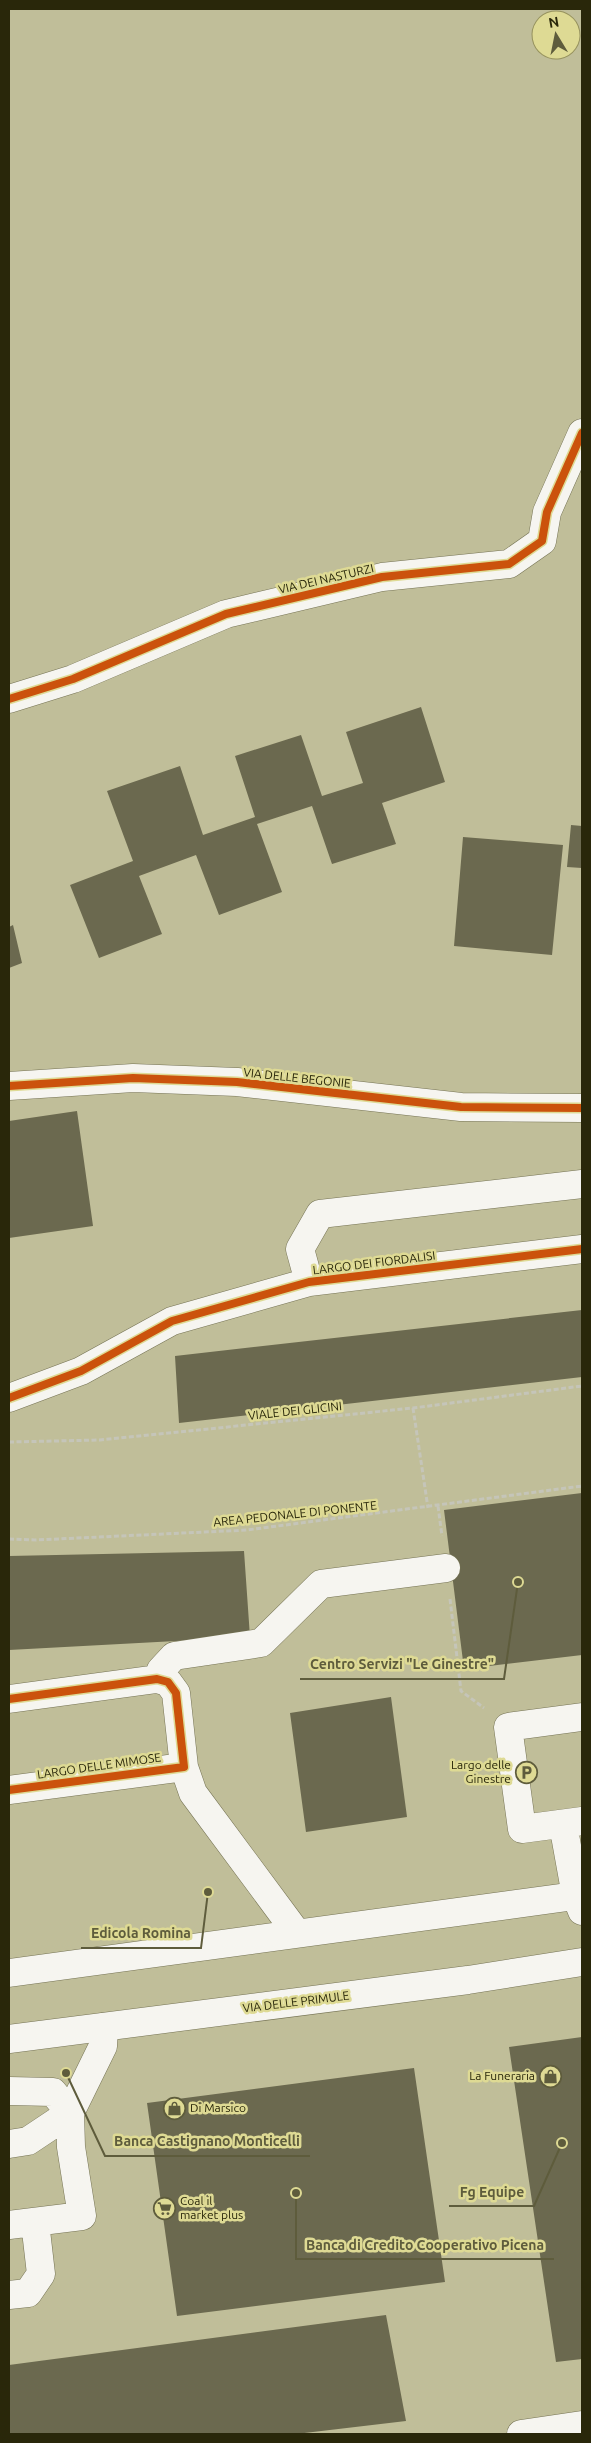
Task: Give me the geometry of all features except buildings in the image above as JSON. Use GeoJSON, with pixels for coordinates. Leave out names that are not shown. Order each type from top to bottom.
{"type":"FeatureCollection","features":[{"type":"Feature","properties":{"kind":"street","name":"VIA DEI NASTURZI"},"geometry":{"type":"LineString","coordinates":[[9,699],[73,680],[226,614],[382,577],[509,564],[542,541],[547,512],[582,433]]}},
{"type":"Feature","properties":{"kind":"street","name":"VIA DELLE BEGONIE"},"geometry":{"type":"LineString","coordinates":[[9,1086],[133,1078],[237,1082],[461,1107],[582,1108]]}},
{"type":"Feature","properties":{"kind":"street"},"geometry":{"type":"LineString","coordinates":[[309,1282],[300,1249],[320,1214],[582,1184]]}},
{"type":"Feature","properties":{"kind":"street","name":"LARGO DEI FIORDALISI"},"geometry":{"type":"LineString","coordinates":[[9,1398],[81,1372],[172,1320],[309,1282],[582,1249]]}},
{"type":"Feature","properties":{"kind":"street"},"geometry":{"type":"LineString","coordinates":[[157,1679],[161,1670],[174,1656],[261,1643],[321,1584],[446,1568]]}},
{"type":"Feature","properties":{"kind":"street"},"geometry":{"type":"LineString","coordinates":[[9,1700],[157,1679],[168,1682],[176,1693],[184,1767],[193,1793],[296,1932]]}},
{"type":"Feature","properties":{"kind":"street"},"geometry":{"type":"LineString","coordinates":[[9,1973],[296,1932],[580,1901],[572,1822],[522,1829],[508,1727],[582,1717]]}},
{"type":"Feature","properties":{"kind":"street","name":"LARGO DELLE MIMOSE"},"geometry":{"type":"LineString","coordinates":[[9,1790],[184,1767]]}},
{"type":"Feature","properties":{"kind":"street","name":"VIA DELLE PRIMULE"},"geometry":{"type":"LineString","coordinates":[[9,2039],[582,1962]]}},
{"type":"Feature","properties":{"kind":"street"},"geometry":{"type":"LineString","coordinates":[[9,2295],[28,2293],[41,2274],[22,2224],[82,2216],[71,2147],[70,2113],[103,2046],[104,2027]]}},
{"type":"Feature","properties":{"kind":"street"},"geometry":{"type":"LineString","coordinates":[[9,2091],[53,2092],[70,2113]]}},
{"type":"Feature","properties":{"kind":"street"},"geometry":{"type":"LineString","coordinates":[[9,2144],[28,2141],[70,2113]]}},
{"type":"Feature","properties":{"kind":"street"},"geometry":{"type":"LineString","coordinates":[[522,2434],[553,2432],[582,2426]]}},
{"type":"Feature","properties":{"kind":"path"},"geometry":{"type":"LineString","coordinates":[[413,1408],[428,1508]]}},
{"type":"Feature","properties":{"kind":"cycle path"},"geometry":{"type":"LineString","coordinates":[[9,699],[73,679],[226,614],[382,577],[509,564],[542,541],[547,512],[582,433]]}},
{"type":"Feature","properties":{"kind":"cycle path"},"geometry":{"type":"LineString","coordinates":[[9,1086],[133,1078],[237,1082],[461,1107],[582,1108]]}},
{"type":"Feature","properties":{"kind":"cycle path"},"geometry":{"type":"LineString","coordinates":[[9,1398],[81,1371],[172,1321],[309,1282],[582,1249]]}},
{"type":"Feature","properties":{"kind":"cycle path"},"geometry":{"type":"LineString","coordinates":[[9,1699],[157,1679],[168,1682],[176,1693],[184,1767],[9,1790]]}},
{"type":"Feature","properties":{"kind":"place","name":"Centro Servizi \"Le Ginestre\""},"geometry":{"type":"Point","coordinates":[518,1582]}},
{"type":"Feature","properties":{"kind":"place","name":"Largo delle Ginestre"},"geometry":{"type":"Point","coordinates":[527,1772]}},
{"type":"Feature","properties":{"kind":"place","name":"Edicola Romina"},"geometry":{"type":"Point","coordinates":[208,1892]}},
{"type":"Feature","properties":{"kind":"place","name":"Banca Castignano Monticelli"},"geometry":{"type":"Point","coordinates":[66,2073]}},
{"type":"Feature","properties":{"kind":"place","name":"La Funeraria"},"geometry":{"type":"Point","coordinates":[551,2076]}},
{"type":"Feature","properties":{"kind":"place","name":"Di Marsico"},"geometry":{"type":"Point","coordinates":[174,2108]}},
{"type":"Feature","properties":{"kind":"place","name":"Fg Equipe"},"geometry":{"type":"Point","coordinates":[562,2143]}},
{"type":"Feature","properties":{"kind":"place","name":"Banca di Credito Cooperativo Picena"},"geometry":{"type":"Point","coordinates":[296,2193]}},
{"type":"Feature","properties":{"kind":"place","name":"Coal il market plus"},"geometry":{"type":"Point","coordinates":[164,2208]}}]}
